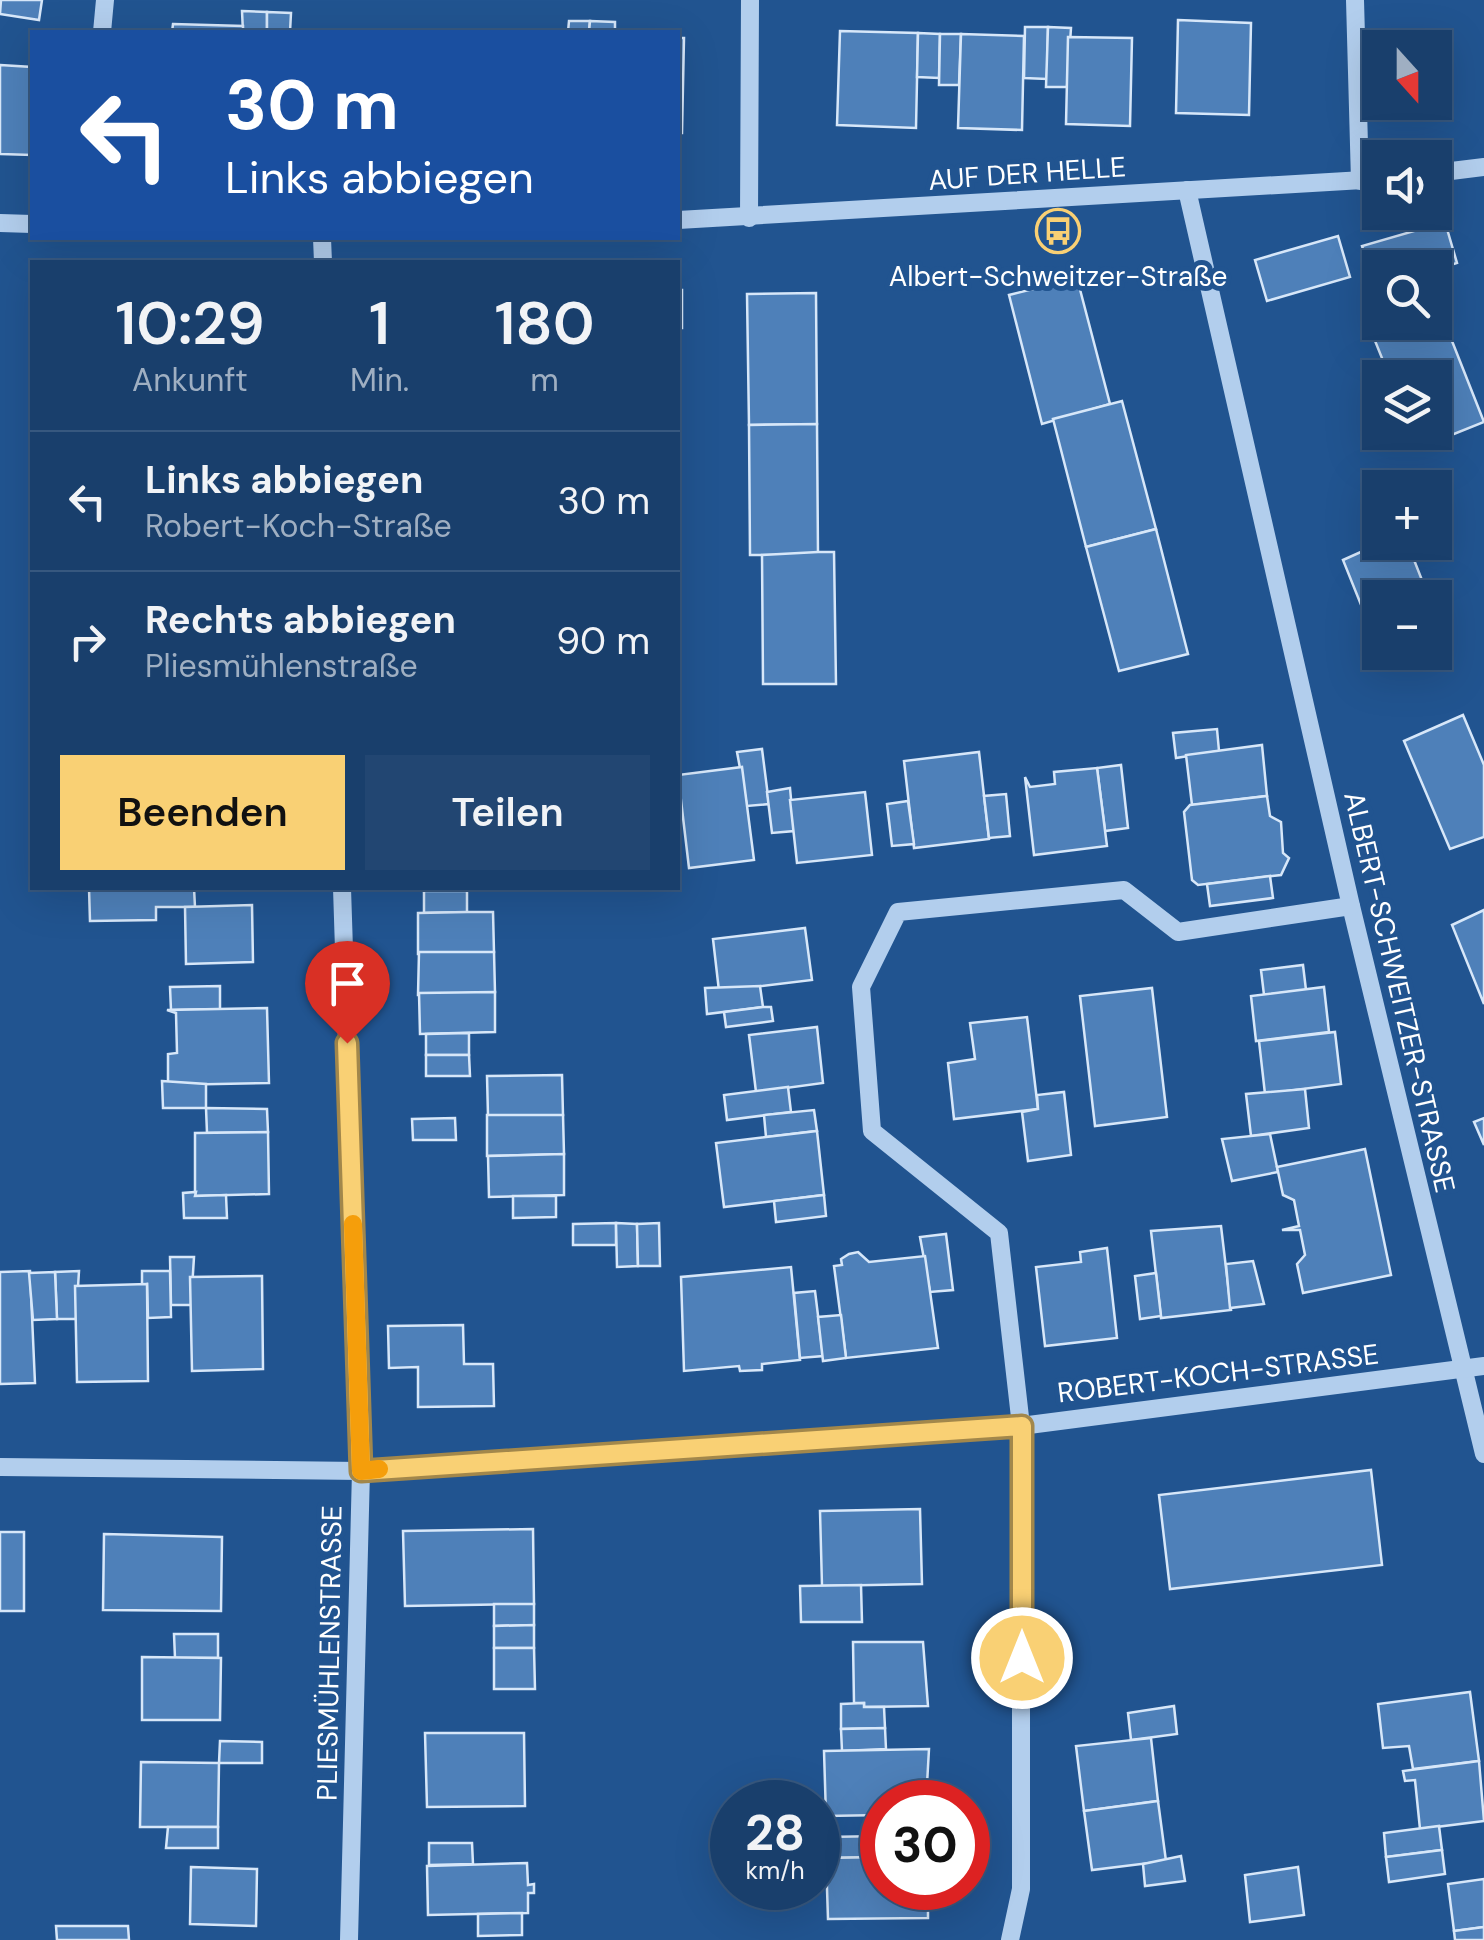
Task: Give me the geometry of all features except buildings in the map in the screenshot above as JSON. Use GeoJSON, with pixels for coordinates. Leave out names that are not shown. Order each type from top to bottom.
{"type":"FeatureCollection","features":[{"type":"Feature","properties":{"kind":"street"},"geometry":{"type":"LineString","coordinates":[[102,30],[106,0]]}},
{"type":"Feature","properties":{"kind":"street"},"geometry":{"type":"LineString","coordinates":[[748,218],[750,0]]}},
{"type":"Feature","properties":{"kind":"street"},"geometry":{"type":"LineString","coordinates":[[1355,0],[1360,181]]}},
{"type":"Feature","properties":{"kind":"street"},"geometry":{"type":"LineString","coordinates":[[1452,171],[1484,167]]}},
{"type":"Feature","properties":{"kind":"street","name":"AUF DER HELLE"},"geometry":{"type":"LineString","coordinates":[[680,220],[1360,181]]}},
{"type":"Feature","properties":{"kind":"street","name":"ALBERT-SCHWEITZER-STRASSE"},"geometry":{"type":"LineString","coordinates":[[1187,190],[1351,906],[1484,1454]]}},
{"type":"Feature","properties":{"kind":"street"},"geometry":{"type":"LineString","coordinates":[[0,223],[30,224]]}},
{"type":"Feature","properties":{"kind":"street","name":"PLIESMÜHLENSTRASSE"},"geometry":{"type":"LineString","coordinates":[[342,890],[361,1471],[348,1940]]}},
{"type":"Feature","properties":{"kind":"street"},"geometry":{"type":"LineString","coordinates":[[1010,1940],[1021,1890],[1022,1426],[999,1233],[872,1131],[861,987],[898,912],[1124,890],[1178,932],[1351,906]]}},
{"type":"Feature","properties":{"kind":"street","name":"ROBERT-KOCH-STRASSE"},"geometry":{"type":"LineString","coordinates":[[0,1467],[361,1471],[1022,1426],[1484,1366]]}},
{"type":"Feature","properties":{"kind":"slow traffic"},"geometry":{"type":"LineString","coordinates":[[353,1224],[361,1471],[379,1469]]}},
{"type":"Feature","properties":{"kind":"place","name":"Albert-Schweitzer-Straße"},"geometry":{"type":"Point","coordinates":[1058,231]}},
{"type":"Feature","properties":{"kind":"route"},"geometry":{"type":"LineString","coordinates":[[347,1043],[361,1471],[1022,1426],[1022,1658]]}}]}
